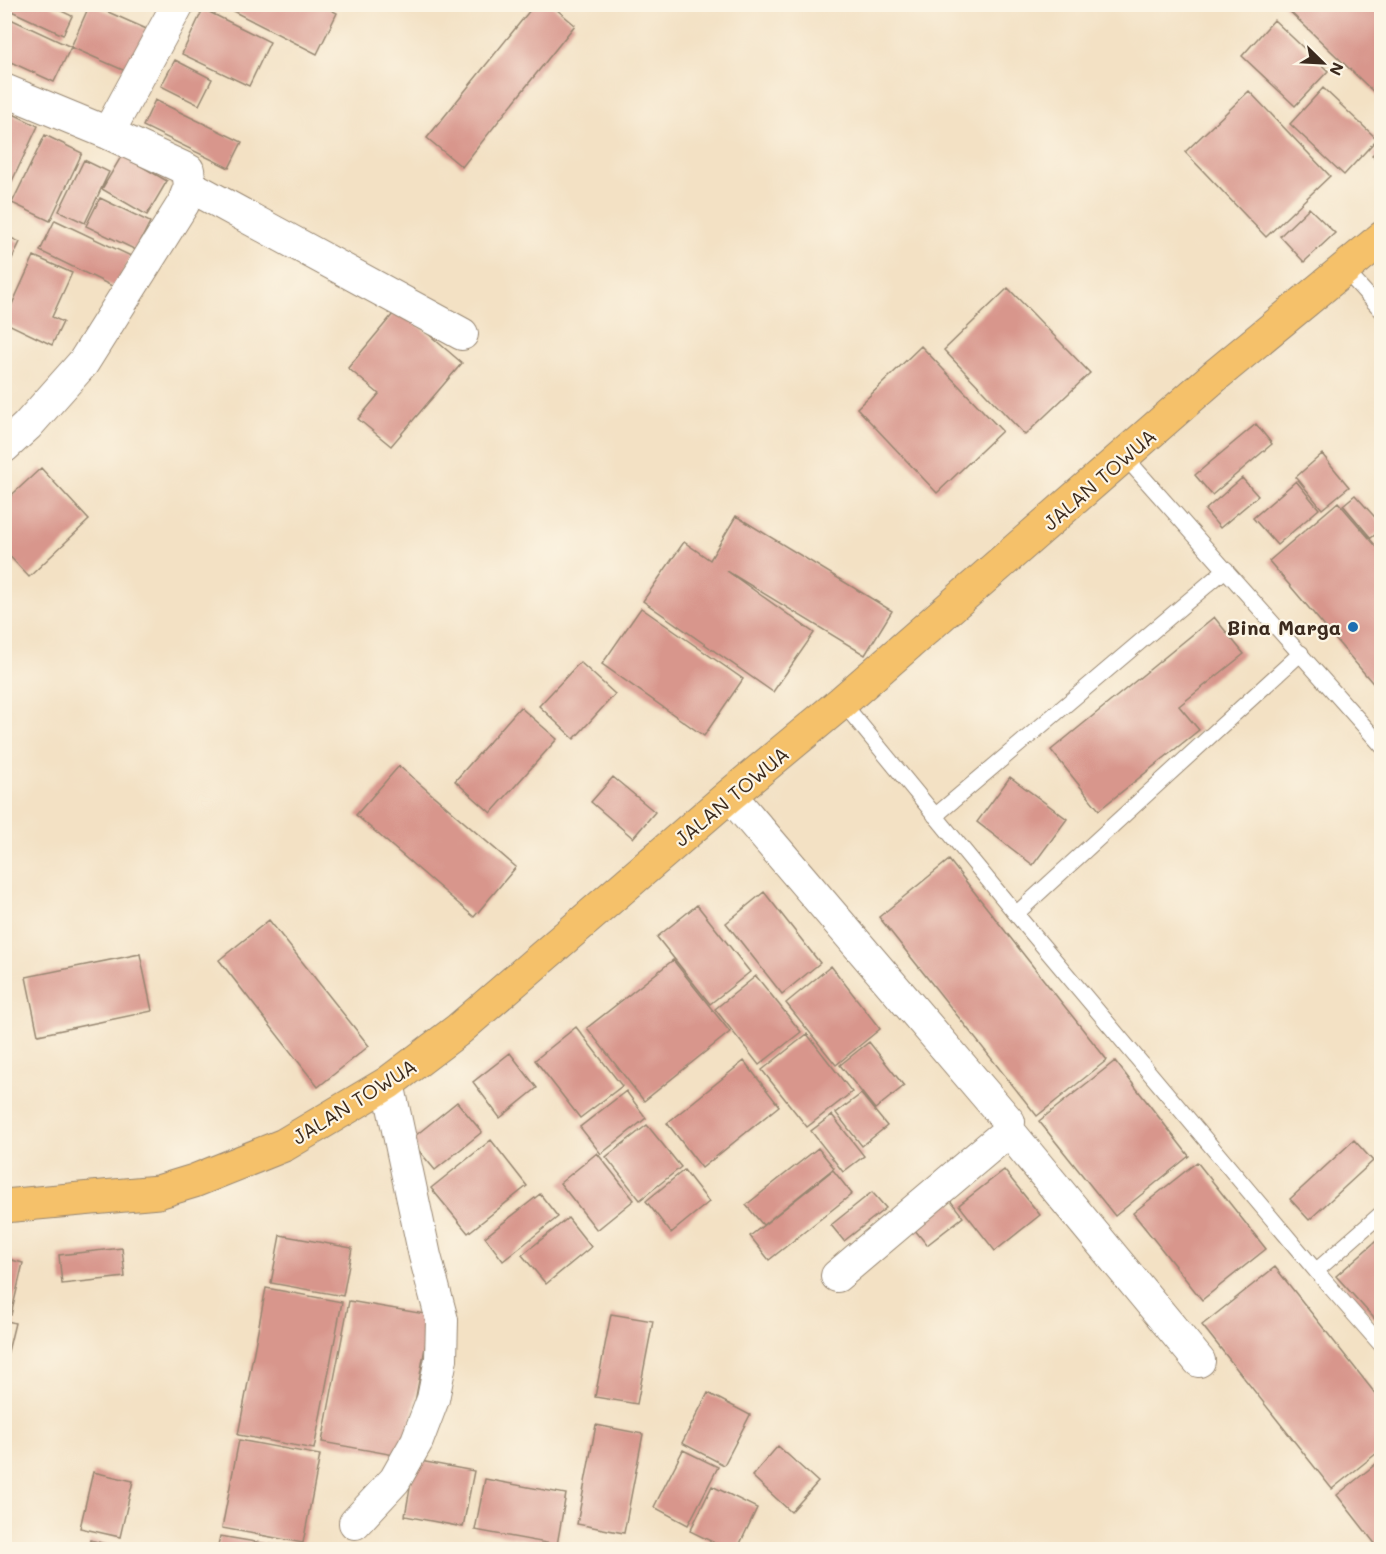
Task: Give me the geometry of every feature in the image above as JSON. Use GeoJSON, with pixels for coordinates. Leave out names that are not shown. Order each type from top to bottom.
{"type":"FeatureCollection","features":[{"type":"Feature","properties":{"kind":"main road","name":"JALAN TOWUA"},"geometry":{"type":"LineString","coordinates":[[4,1206],[158,1192],[194,1181],[284,1145],[388,1083],[458,1030],[730,795],[842,702],[1125,457],[1216,375],[1382,238]]}},
{"type":"Feature","properties":{"kind":"street"},"geometry":{"type":"LineString","coordinates":[[108,133],[178,4]]}},
{"type":"Feature","properties":{"kind":"street"},"geometry":{"type":"LineString","coordinates":[[4,90],[108,133],[188,170],[190,186],[183,204],[83,363],[27,426],[4,447]]}},
{"type":"Feature","properties":{"kind":"street"},"geometry":{"type":"LineString","coordinates":[[190,186],[462,334]]}},
{"type":"Feature","properties":{"kind":"street"},"geometry":{"type":"LineString","coordinates":[[730,795],[1009,1122],[1008,1130],[837,1276]]}},
{"type":"Feature","properties":{"kind":"street"},"geometry":{"type":"LineString","coordinates":[[356,1523],[395,1480],[417,1441],[433,1399],[441,1359],[442,1320],[425,1256],[388,1083]]}},
{"type":"Feature","properties":{"kind":"street"},"geometry":{"type":"LineString","coordinates":[[1008,1130],[1199,1360]]}},
{"type":"Feature","properties":{"kind":"lane"},"geometry":{"type":"LineString","coordinates":[[1345,270],[1382,311]]}},
{"type":"Feature","properties":{"kind":"lane"},"geometry":{"type":"LineString","coordinates":[[1125,457],[1382,746]]}},
{"type":"Feature","properties":{"kind":"lane"},"geometry":{"type":"LineString","coordinates":[[935,816],[1226,569]]}},
{"type":"Feature","properties":{"kind":"lane"},"geometry":{"type":"LineString","coordinates":[[1016,914],[1300,653]]}},
{"type":"Feature","properties":{"kind":"lane"},"geometry":{"type":"LineString","coordinates":[[842,702],[1016,914],[1382,1347]]}},
{"type":"Feature","properties":{"kind":"lane"},"geometry":{"type":"LineString","coordinates":[[1316,1271],[1382,1213]]}},
{"type":"Feature","properties":{"kind":"building"},"geometry":{"type":"Polygon","coordinates":[[[6,4],[47,4],[72,16],[63,35],[5,8],[6,4]]]}},
{"type":"Feature","properties":{"kind":"building"},"geometry":{"type":"Polygon","coordinates":[[[90,4],[151,31],[132,74],[71,47],[90,4]]]}},
{"type":"Feature","properties":{"kind":"building"},"geometry":{"type":"Polygon","coordinates":[[[219,4],[319,4],[337,13],[317,54],[219,4]]]}},
{"type":"Feature","properties":{"kind":"building"},"geometry":{"type":"Polygon","coordinates":[[[535,4],[550,4],[575,25],[462,167],[427,138],[535,4]]]}},
{"type":"Feature","properties":{"kind":"building"},"geometry":{"type":"Polygon","coordinates":[[[1282,4],[1382,6],[1382,100],[1282,4]]]}},
{"type":"Feature","properties":{"kind":"building"},"geometry":{"type":"Polygon","coordinates":[[[203,9],[270,42],[249,86],[182,54],[203,9]]]}},
{"type":"Feature","properties":{"kind":"building"},"geometry":{"type":"Polygon","coordinates":[[[4,16],[71,47],[54,82],[4,59],[4,16]]]}},
{"type":"Feature","properties":{"kind":"building"},"geometry":{"type":"Polygon","coordinates":[[[1274,20],[1328,71],[1295,106],[1242,56],[1274,20]]]}},
{"type":"Feature","properties":{"kind":"building"},"geometry":{"type":"Polygon","coordinates":[[[175,60],[212,79],[199,105],[161,86],[175,60]]]}},
{"type":"Feature","properties":{"kind":"building"},"geometry":{"type":"Polygon","coordinates":[[[1323,88],[1377,139],[1344,175],[1290,124],[1323,88]]]}},
{"type":"Feature","properties":{"kind":"building"},"geometry":{"type":"Polygon","coordinates":[[[1249,91],[1330,176],[1266,237],[1185,152],[1249,91]]]}},
{"type":"Feature","properties":{"kind":"building"},"geometry":{"type":"Polygon","coordinates":[[[155,100],[242,142],[229,168],[143,126],[155,100]]]}},
{"type":"Feature","properties":{"kind":"building"},"geometry":{"type":"Polygon","coordinates":[[[5,110],[38,126],[5,196],[5,110]]]}},
{"type":"Feature","properties":{"kind":"building"},"geometry":{"type":"Polygon","coordinates":[[[45,135],[82,153],[50,221],[12,203],[45,135]]]}},
{"type":"Feature","properties":{"kind":"building"},"geometry":{"type":"Polygon","coordinates":[[[1382,146],[1382,165],[1372,155],[1382,146]]]}},
{"type":"Feature","properties":{"kind":"building"},"geometry":{"type":"Polygon","coordinates":[[[122,155],[167,181],[147,215],[102,189],[122,155]]]}},
{"type":"Feature","properties":{"kind":"building"},"geometry":{"type":"Polygon","coordinates":[[[84,160],[109,172],[85,223],[59,211],[84,160]]]}},
{"type":"Feature","properties":{"kind":"building"},"geometry":{"type":"Polygon","coordinates":[[[100,198],[150,222],[136,250],[86,226],[100,198]]]}},
{"type":"Feature","properties":{"kind":"building"},"geometry":{"type":"Polygon","coordinates":[[[1309,208],[1335,233],[1304,262],[1280,236],[1309,208]]]}},
{"type":"Feature","properties":{"kind":"building"},"geometry":{"type":"Polygon","coordinates":[[[55,220],[131,256],[116,288],[40,251],[55,220]]]}},
{"type":"Feature","properties":{"kind":"building"},"geometry":{"type":"Polygon","coordinates":[[[4,235],[20,242],[4,275],[4,235]]]}},
{"type":"Feature","properties":{"kind":"building"},"geometry":{"type":"Polygon","coordinates":[[[34,256],[72,273],[52,317],[63,322],[52,345],[4,322],[34,256]]]}},
{"type":"Feature","properties":{"kind":"building"},"geometry":{"type":"Polygon","coordinates":[[[1008,288],[1090,373],[1025,435],[944,350],[1008,288]]]}},
{"type":"Feature","properties":{"kind":"building"},"geometry":{"type":"Polygon","coordinates":[[[398,308],[462,363],[391,446],[358,419],[379,394],[348,368],[398,308]]]}},
{"type":"Feature","properties":{"kind":"building"},"geometry":{"type":"Polygon","coordinates":[[[921,346],[1002,431],[937,493],[857,408],[921,346]]]}},
{"type":"Feature","properties":{"kind":"building"},"geometry":{"type":"Polygon","coordinates":[[[1256,424],[1272,444],[1212,495],[1195,475],[1256,424]]]}},
{"type":"Feature","properties":{"kind":"building"},"geometry":{"type":"Polygon","coordinates":[[[1322,454],[1349,487],[1322,509],[1296,477],[1322,454]]]}},
{"type":"Feature","properties":{"kind":"building"},"geometry":{"type":"Polygon","coordinates":[[[41,468],[89,520],[29,577],[4,550],[4,502],[41,468]]]}},
{"type":"Feature","properties":{"kind":"building"},"geometry":{"type":"Polygon","coordinates":[[[1242,478],[1258,496],[1220,528],[1205,510],[1242,478]]]}},
{"type":"Feature","properties":{"kind":"building"},"geometry":{"type":"Polygon","coordinates":[[[1296,481],[1319,509],[1277,545],[1253,518],[1296,481]]]}},
{"type":"Feature","properties":{"kind":"building"},"geometry":{"type":"Polygon","coordinates":[[[1355,495],[1382,525],[1382,529],[1371,538],[1343,505],[1355,495]]]}},
{"type":"Feature","properties":{"kind":"building","name":"Bina Marga"},"geometry":{"type":"Polygon","coordinates":[[[1338,502],[1382,553],[1382,694],[1269,561],[1338,502]]]}},
{"type":"Feature","properties":{"kind":"building"},"geometry":{"type":"Polygon","coordinates":[[[736,516],[892,611],[865,655],[727,571],[814,633],[773,692],[643,601],[684,542],[710,560],[736,516]]]}},
{"type":"Feature","properties":{"kind":"building"},"geometry":{"type":"Polygon","coordinates":[[[641,608],[743,679],[704,736],[602,664],[641,608]]]}},
{"type":"Feature","properties":{"kind":"building"},"geometry":{"type":"Polygon","coordinates":[[[1214,617],[1244,654],[1179,706],[1199,730],[1099,810],[1051,750],[1214,617]]]}},
{"type":"Feature","properties":{"kind":"building"},"geometry":{"type":"Polygon","coordinates":[[[580,662],[615,694],[574,739],[539,706],[580,662]]]}},
{"type":"Feature","properties":{"kind":"building"},"geometry":{"type":"Polygon","coordinates":[[[520,707],[557,739],[491,813],[455,781],[520,707]]]}},
{"type":"Feature","properties":{"kind":"building"},"geometry":{"type":"Polygon","coordinates":[[[399,766],[516,867],[474,917],[356,815],[399,766]]]}},
{"type":"Feature","properties":{"kind":"building"},"geometry":{"type":"Polygon","coordinates":[[[613,777],[655,812],[633,838],[591,802],[613,777]]]}},
{"type":"Feature","properties":{"kind":"building"},"geometry":{"type":"Polygon","coordinates":[[[1010,777],[1067,819],[1033,865],[977,822],[1010,777]]]}},
{"type":"Feature","properties":{"kind":"building"},"geometry":{"type":"Polygon","coordinates":[[[949,860],[1107,1060],[1037,1116],[879,917],[949,860]]]}},
{"type":"Feature","properties":{"kind":"building"},"geometry":{"type":"Polygon","coordinates":[[[764,892],[820,963],[782,994],[726,923],[764,892]]]}},
{"type":"Feature","properties":{"kind":"building"},"geometry":{"type":"Polygon","coordinates":[[[697,905],[750,972],[710,1004],[657,937],[697,905]]]}},
{"type":"Feature","properties":{"kind":"building"},"geometry":{"type":"Polygon","coordinates":[[[269,920],[369,1046],[318,1087],[219,960],[269,920]]]}},
{"type":"Feature","properties":{"kind":"building"},"geometry":{"type":"Polygon","coordinates":[[[140,954],[152,1011],[38,1035],[26,977],[140,954]]]}},
{"type":"Feature","properties":{"kind":"building"},"geometry":{"type":"Polygon","coordinates":[[[673,960],[730,1032],[644,1101],[587,1028],[673,960]]]}},
{"type":"Feature","properties":{"kind":"building"},"geometry":{"type":"Polygon","coordinates":[[[831,966],[880,1029],[836,1065],[786,1003],[831,966]]]}},
{"type":"Feature","properties":{"kind":"building"},"geometry":{"type":"Polygon","coordinates":[[[756,976],[801,1032],[759,1065],[715,1009],[756,976]]]}},
{"type":"Feature","properties":{"kind":"building"},"geometry":{"type":"Polygon","coordinates":[[[576,1027],[622,1086],[580,1118],[535,1060],[576,1027]]]}},
{"type":"Feature","properties":{"kind":"building"},"geometry":{"type":"Polygon","coordinates":[[[807,1034],[852,1092],[807,1127],[762,1070],[807,1034]]]}},
{"type":"Feature","properties":{"kind":"building"},"geometry":{"type":"Polygon","coordinates":[[[869,1042],[904,1086],[875,1109],[840,1065],[869,1042]]]}},
{"type":"Feature","properties":{"kind":"building"},"geometry":{"type":"Polygon","coordinates":[[[510,1053],[537,1088],[500,1118],[473,1082],[510,1053]]]}},
{"type":"Feature","properties":{"kind":"building"},"geometry":{"type":"Polygon","coordinates":[[[744,1061],[779,1106],[702,1168],[667,1123],[744,1061]]]}},
{"type":"Feature","properties":{"kind":"building"},"geometry":{"type":"Polygon","coordinates":[[[1115,1061],[1189,1156],[1115,1216],[1039,1121],[1115,1061]]]}},
{"type":"Feature","properties":{"kind":"building"},"geometry":{"type":"Polygon","coordinates":[[[626,1091],[646,1118],[601,1154],[580,1127],[626,1091]]]}},
{"type":"Feature","properties":{"kind":"building"},"geometry":{"type":"Polygon","coordinates":[[[861,1094],[887,1126],[862,1146],[836,1113],[861,1094]]]}},
{"type":"Feature","properties":{"kind":"building"},"geometry":{"type":"Polygon","coordinates":[[[457,1102],[482,1132],[435,1170],[410,1140],[457,1102]]]}},
{"type":"Feature","properties":{"kind":"building"},"geometry":{"type":"Polygon","coordinates":[[[832,1115],[864,1156],[843,1172],[811,1131],[832,1115]]]}},
{"type":"Feature","properties":{"kind":"building"},"geometry":{"type":"Polygon","coordinates":[[[647,1125],[681,1167],[640,1200],[606,1157],[647,1125]]]}},
{"type":"Feature","properties":{"kind":"building"},"geometry":{"type":"Polygon","coordinates":[[[491,1140],[527,1186],[468,1233],[431,1188],[491,1140]]]}},
{"type":"Feature","properties":{"kind":"building"},"geometry":{"type":"Polygon","coordinates":[[[1354,1140],[1373,1161],[1309,1220],[1290,1199],[1354,1140]]]}},
{"type":"Feature","properties":{"kind":"building"},"geometry":{"type":"Polygon","coordinates":[[[818,1148],[834,1168],[763,1225],[746,1205],[818,1148]]]}},
{"type":"Feature","properties":{"kind":"building"},"geometry":{"type":"Polygon","coordinates":[[[597,1153],[634,1200],[597,1230],[560,1183],[597,1153]]]}},
{"type":"Feature","properties":{"kind":"building"},"geometry":{"type":"Polygon","coordinates":[[[1197,1162],[1266,1249],[1202,1300],[1133,1213],[1197,1162]]]}},
{"type":"Feature","properties":{"kind":"building"},"geometry":{"type":"Polygon","coordinates":[[[684,1170],[709,1202],[671,1233],[646,1201],[684,1170]]]}},
{"type":"Feature","properties":{"kind":"building"},"geometry":{"type":"Polygon","coordinates":[[[833,1170],[852,1194],[769,1260],[750,1236],[833,1170]]]}},
{"type":"Feature","properties":{"kind":"building"},"geometry":{"type":"Polygon","coordinates":[[[1004,1170],[1040,1215],[995,1251],[959,1205],[1004,1170]]]}},
{"type":"Feature","properties":{"kind":"building"},"geometry":{"type":"Polygon","coordinates":[[[872,1192],[886,1208],[844,1241],[831,1225],[872,1192]]]}},
{"type":"Feature","properties":{"kind":"building"},"geometry":{"type":"Polygon","coordinates":[[[540,1194],[558,1217],[503,1261],[485,1237],[540,1194]]]}},
{"type":"Feature","properties":{"kind":"building"},"geometry":{"type":"Polygon","coordinates":[[[946,1195],[963,1217],[927,1245],[910,1224],[946,1195]]]}},
{"type":"Feature","properties":{"kind":"building"},"geometry":{"type":"Polygon","coordinates":[[[568,1218],[591,1247],[546,1284],[522,1255],[568,1218]]]}},
{"type":"Feature","properties":{"kind":"building"},"geometry":{"type":"Polygon","coordinates":[[[280,1235],[352,1248],[343,1296],[271,1283],[280,1235]]]}},
{"type":"Feature","properties":{"kind":"building"},"geometry":{"type":"Polygon","coordinates":[[[1382,1236],[1382,1327],[1336,1276],[1382,1236]]]}},
{"type":"Feature","properties":{"kind":"building"},"geometry":{"type":"Polygon","coordinates":[[[122,1248],[125,1277],[62,1284],[59,1255],[122,1248]]]}},
{"type":"Feature","properties":{"kind":"building"},"geometry":{"type":"Polygon","coordinates":[[[4,1258],[23,1263],[11,1315],[4,1313],[4,1258]]]}},
{"type":"Feature","properties":{"kind":"building"},"geometry":{"type":"Polygon","coordinates":[[[1275,1267],[1382,1402],[1382,1449],[1332,1489],[1202,1325],[1275,1267]]]}},
{"type":"Feature","properties":{"kind":"building"},"geometry":{"type":"Polygon","coordinates":[[[266,1288],[342,1302],[314,1449],[238,1435],[266,1288]]]}},
{"type":"Feature","properties":{"kind":"building"},"geometry":{"type":"Polygon","coordinates":[[[349,1301],[431,1315],[405,1457],[322,1442],[349,1301]]]}},
{"type":"Feature","properties":{"kind":"building"},"geometry":{"type":"Polygon","coordinates":[[[611,1314],[653,1321],[637,1404],[595,1397],[611,1314]]]}},
{"type":"Feature","properties":{"kind":"building"},"geometry":{"type":"Polygon","coordinates":[[[4,1320],[15,1323],[5,1364],[4,1364],[4,1320]]]}},
{"type":"Feature","properties":{"kind":"building"},"geometry":{"type":"Polygon","coordinates":[[[708,1393],[750,1415],[724,1465],[682,1443],[708,1393]]]}},
{"type":"Feature","properties":{"kind":"building"},"geometry":{"type":"Polygon","coordinates":[[[596,1425],[643,1434],[624,1533],[577,1524],[596,1425]]]}},
{"type":"Feature","properties":{"kind":"building"},"geometry":{"type":"Polygon","coordinates":[[[239,1440],[320,1455],[303,1543],[222,1528],[239,1440]]]}},
{"type":"Feature","properties":{"kind":"building"},"geometry":{"type":"Polygon","coordinates":[[[778,1446],[818,1482],[791,1512],[752,1476],[778,1446]]]}},
{"type":"Feature","properties":{"kind":"building"},"geometry":{"type":"Polygon","coordinates":[[[683,1450],[718,1467],[688,1525],[654,1507],[683,1450]]]}},
{"type":"Feature","properties":{"kind":"building"},"geometry":{"type":"Polygon","coordinates":[[[1382,1459],[1382,1550],[1380,1550],[1337,1495],[1382,1459]]]}},
{"type":"Feature","properties":{"kind":"building"},"geometry":{"type":"Polygon","coordinates":[[[415,1460],[474,1471],[463,1527],[405,1516],[415,1460]]]}},
{"type":"Feature","properties":{"kind":"building"},"geometry":{"type":"Polygon","coordinates":[[[93,1472],[133,1481],[120,1537],[80,1528],[93,1472]]]}},
{"type":"Feature","properties":{"kind":"building"},"geometry":{"type":"Polygon","coordinates":[[[485,1479],[566,1494],[557,1545],[475,1530],[485,1479]]]}},
{"type":"Feature","properties":{"kind":"building"},"geometry":{"type":"Polygon","coordinates":[[[712,1486],[757,1508],[737,1550],[729,1550],[690,1531],[712,1486]]]}},
{"type":"Feature","properties":{"kind":"building"},"geometry":{"type":"Polygon","coordinates":[[[220,1536],[291,1548],[291,1550],[217,1550],[220,1536]]]}},
{"type":"Feature","properties":{"kind":"building"},"geometry":{"type":"Polygon","coordinates":[[[90,1540],[122,1548],[122,1550],[88,1550],[90,1540]]]}},
{"type":"Feature","properties":{"kind":"place","name":"Bina Marga"},"geometry":{"type":"Point","coordinates":[1353,627]}}]}
